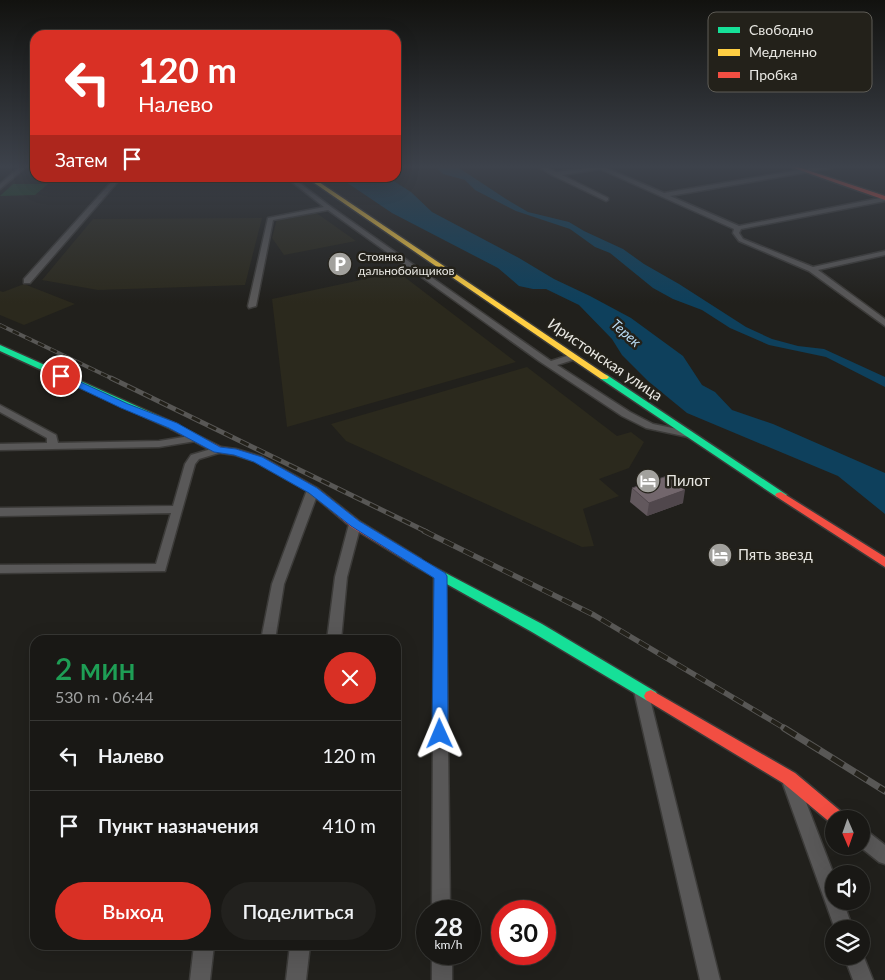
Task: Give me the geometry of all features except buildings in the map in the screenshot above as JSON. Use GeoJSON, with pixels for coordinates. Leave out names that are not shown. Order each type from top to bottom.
{"type":"FeatureCollection","features":[{"type":"Feature","properties":{"kind":"street"},"geometry":{"type":"LineString","coordinates":[[27,281],[88,212]]}},
{"type":"Feature","properties":{"kind":"street"},"geometry":{"type":"LineString","coordinates":[[252,306],[270,219],[309,212]]}},
{"type":"Feature","properties":{"kind":"street"},"geometry":{"type":"LineString","coordinates":[[334,212],[550,364],[626,414],[650,426],[688,434]]}},
{"type":"Feature","properties":{"kind":"street","name":"Иристонская улица"},"geometry":{"type":"LineString","coordinates":[[360,212],[688,434],[885,564]]}},
{"type":"Feature","properties":{"kind":"street"},"geometry":{"type":"LineString","coordinates":[[701,212],[738,228],[820,212]]}},
{"type":"Feature","properties":{"kind":"street"},"geometry":{"type":"LineString","coordinates":[[738,228],[736,233],[741,240],[812,269],[885,323]]}},
{"type":"Feature","properties":{"kind":"street"},"geometry":{"type":"LineString","coordinates":[[812,269],[885,253]]}},
{"type":"Feature","properties":{"kind":"street"},"geometry":{"type":"LineString","coordinates":[[0,348],[196,438],[218,450],[236,452],[258,459],[313,490],[355,524],[440,576],[537,628],[789,778],[827,810]]}},
{"type":"Feature","properties":{"kind":"street"},"geometry":{"type":"LineString","coordinates":[[550,364],[573,356]]}},
{"type":"Feature","properties":{"kind":"street"},"geometry":{"type":"LineString","coordinates":[[0,408],[52,437],[53,446]]}},
{"type":"Feature","properties":{"kind":"street"},"geometry":{"type":"LineString","coordinates":[[0,447],[159,444],[196,438]]}},
{"type":"Feature","properties":{"kind":"street"},"geometry":{"type":"LineString","coordinates":[[0,568],[161,568],[190,464],[195,458],[218,450]]}},
{"type":"Feature","properties":{"kind":"street"},"geometry":{"type":"LineString","coordinates":[[269,635],[278,584],[313,490]]}},
{"type":"Feature","properties":{"kind":"street"},"geometry":{"type":"LineString","coordinates":[[0,512],[178,509]]}},
{"type":"Feature","properties":{"kind":"street"},"geometry":{"type":"LineString","coordinates":[[335,635],[342,576],[355,524]]}},
{"type":"Feature","properties":{"kind":"street"},"geometry":{"type":"LineString","coordinates":[[440,576],[442,900]]}},
{"type":"Feature","properties":{"kind":"street"},"geometry":{"type":"LineString","coordinates":[[641,691],[710,980]]}},
{"type":"Feature","properties":{"kind":"street"},"geometry":{"type":"LineString","coordinates":[[789,778],[825,876]]}},
{"type":"Feature","properties":{"kind":"street"},"geometry":{"type":"LineString","coordinates":[[870,844],[885,856]]}},
{"type":"Feature","properties":{"kind":"street"},"geometry":{"type":"LineString","coordinates":[[200,980],[203,950]]}},
{"type":"Feature","properties":{"kind":"street"},"geometry":{"type":"LineString","coordinates":[[296,980],[299,950]]}},
{"type":"Feature","properties":{"kind":"street"},"geometry":{"type":"LineString","coordinates":[[442,965],[442,980]]}},
{"type":"Feature","properties":{"kind":"street"},"geometry":{"type":"LineString","coordinates":[[857,965],[863,980]]}},
{"type":"Feature","properties":{"kind":"shaded area"},"geometry":{"type":"Polygon","coordinates":[[[315,212],[356,241],[284,255],[272,238],[277,219],[315,212]]]}},
{"type":"Feature","properties":{"kind":"shaded area"},"geometry":{"type":"Polygon","coordinates":[[[262,218],[245,285],[98,290],[42,280],[93,219],[262,218]]]}},
{"type":"Feature","properties":{"kind":"shaded area"},"geometry":{"type":"Polygon","coordinates":[[[398,272],[516,362],[287,427],[272,299],[398,272]]]}},
{"type":"Feature","properties":{"kind":"shaded area"},"geometry":{"type":"Polygon","coordinates":[[[24,284],[75,304],[24,325],[0,315],[0,291],[3,292],[24,284]]]}},
{"type":"Feature","properties":{"kind":"shaded area"},"geometry":{"type":"Polygon","coordinates":[[[527,367],[617,436],[631,432],[644,442],[629,468],[599,479],[619,496],[583,509],[594,546],[582,547],[346,441],[331,424],[527,367]]]}},
{"type":"Feature","properties":{"kind":"water","name":"Терек"},"geometry":{"type":"Polygon","coordinates":[[[390,212],[432,212],[519,258],[554,279],[631,318],[683,356],[702,385],[715,392],[732,410],[773,424],[885,473],[885,514],[838,476],[687,413],[648,381],[622,355],[612,339],[579,305],[546,289],[519,286],[498,268],[390,212]]]}},
{"type":"Feature","properties":{"kind":"water"},"geometry":{"type":"Polygon","coordinates":[[[518,212],[528,212],[569,222],[623,249],[746,327],[772,339],[798,346],[824,349],[885,377],[885,387],[826,357],[769,345],[730,328],[702,310],[673,299],[653,288],[610,253],[595,247],[570,229],[518,212]]]}},
{"type":"Feature","properties":{"kind":"railway"},"geometry":{"type":"LineString","coordinates":[[0,325],[113,379]]}},
{"type":"Feature","properties":{"kind":"railway"},"geometry":{"type":"LineString","coordinates":[[111,378],[427,532]]}},
{"type":"Feature","properties":{"kind":"railway"},"geometry":{"type":"LineString","coordinates":[[424,531],[594,615],[786,729]]}},
{"type":"Feature","properties":{"kind":"railway"},"geometry":{"type":"LineString","coordinates":[[784,728],[885,791]]}},
{"type":"Feature","properties":{"kind":"traffic: fast"},"geometry":{"type":"LineString","coordinates":[[0,348],[175,427]]}},
{"type":"Feature","properties":{"kind":"traffic: fast"},"geometry":{"type":"LineString","coordinates":[[604,377],[781,495]]}},
{"type":"Feature","properties":{"kind":"traffic: fast"},"geometry":{"type":"LineString","coordinates":[[417,562],[537,628],[651,696]]}},
{"type":"Feature","properties":{"kind":"traffic: slow"},"geometry":{"type":"LineString","coordinates":[[360,212],[604,377]]}},
{"type":"Feature","properties":{"kind":"traffic: jam"},"geometry":{"type":"LineString","coordinates":[[175,427],[218,450],[236,452],[258,459],[313,490],[355,524],[417,562]]}},
{"type":"Feature","properties":{"kind":"traffic: jam"},"geometry":{"type":"LineString","coordinates":[[781,495],[885,563]]}},
{"type":"Feature","properties":{"kind":"traffic: jam"},"geometry":{"type":"LineString","coordinates":[[651,696],[789,778],[827,810]]}},
{"type":"Feature","properties":{"kind":"place","name":"Стоянка дальнобойщиков"},"geometry":{"type":"Point","coordinates":[340,264]}},
{"type":"Feature","properties":{"kind":"place","name":"Пилот"},"geometry":{"type":"Point","coordinates":[648,481]}},
{"type":"Feature","properties":{"kind":"place","name":"Пять звезд"},"geometry":{"type":"Point","coordinates":[720,555]}},
{"type":"Feature","properties":{"kind":"route"},"geometry":{"type":"LineString","coordinates":[[61,376],[173,426],[218,450],[236,452],[258,459],[313,490],[355,524],[440,576],[440,734]]}}]}
